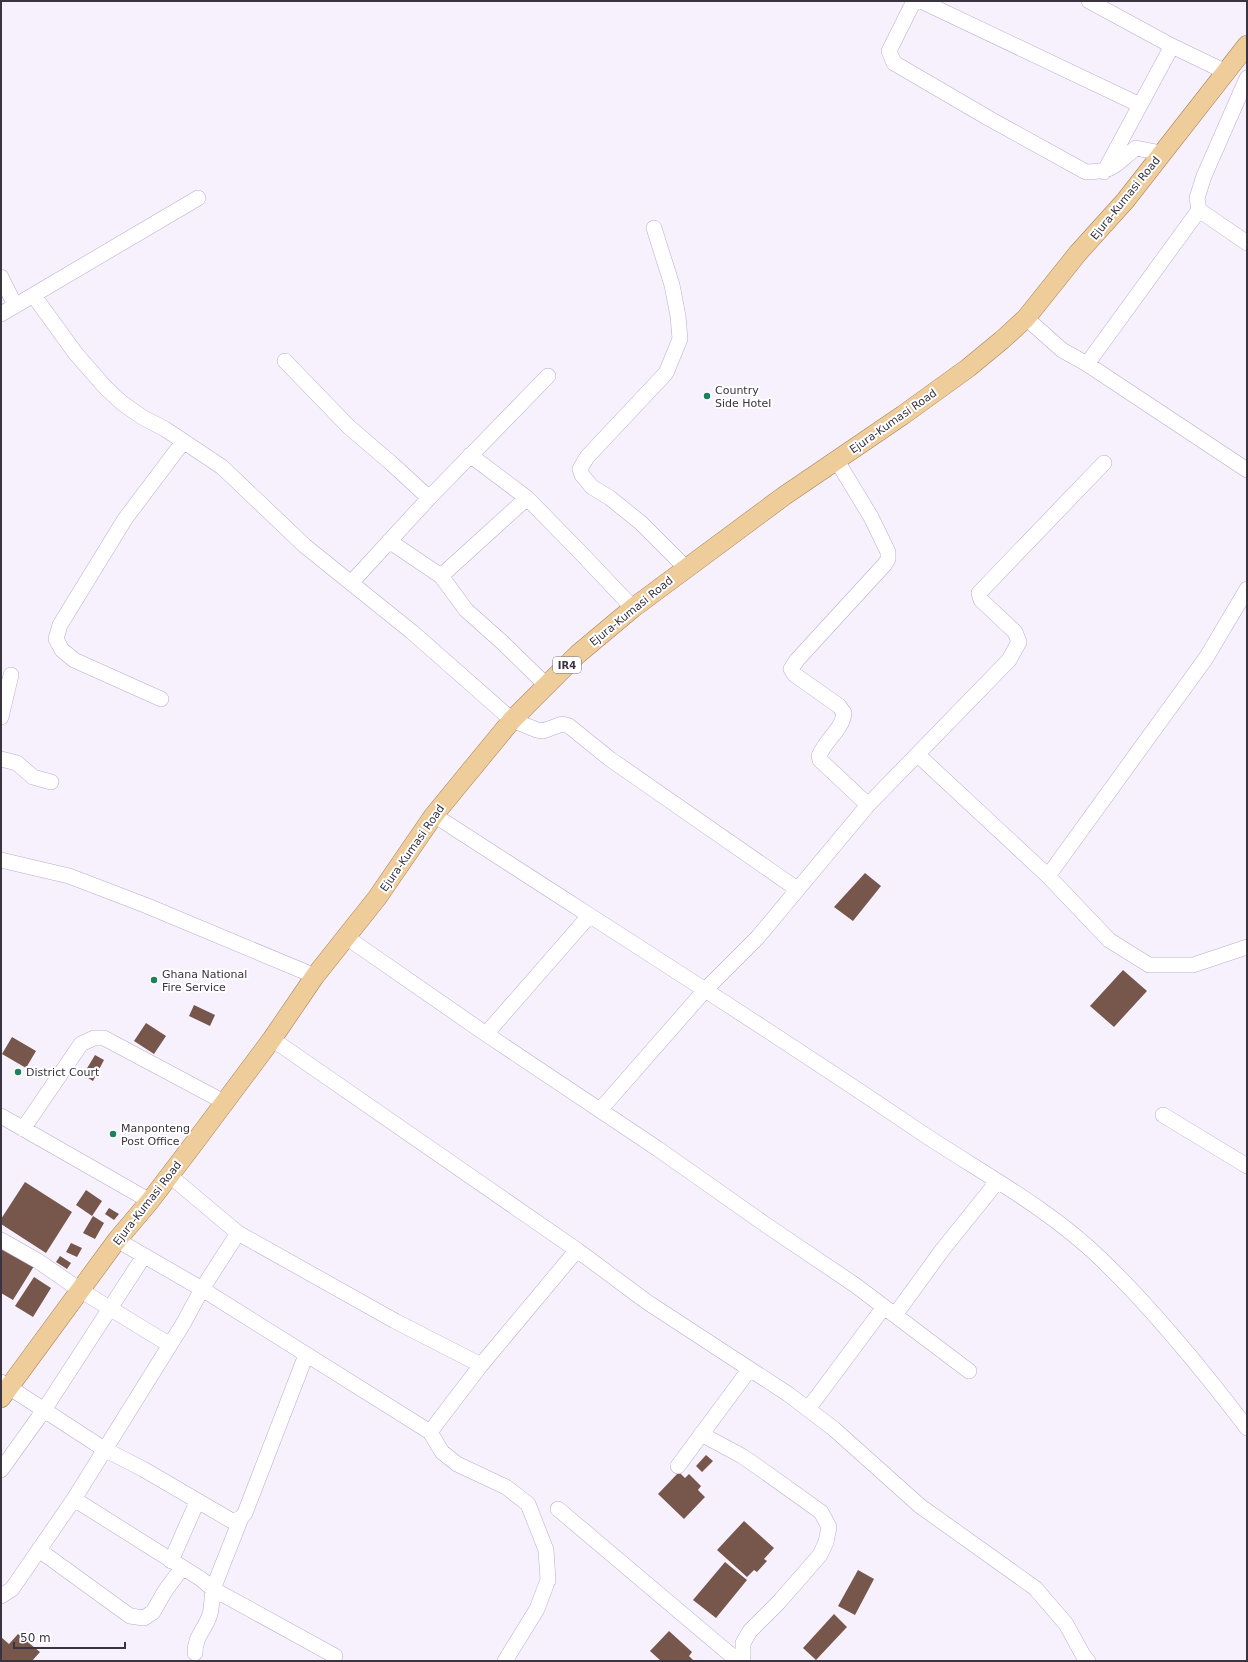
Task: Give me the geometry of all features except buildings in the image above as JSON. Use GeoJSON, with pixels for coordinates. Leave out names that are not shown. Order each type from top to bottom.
{"type":"FeatureCollection","features":[{"type":"Feature","properties":{"kind":"main road","name":"Ejura-Kumasi Road"},"geometry":{"type":"LineString","coordinates":[[4,1389],[117,1240],[150,1201],[272,1039],[315,976],[377,898],[434,815],[512,720],[578,654],[633,608],[784,496],[968,368],[1026,318],[1078,253],[1125,201],[1161,153],[1247,45]]}},
{"type":"Feature","properties":{"kind":"street"},"geometry":{"type":"LineString","coordinates":[[914,1],[889,51],[894,63],[990,120],[1086,172],[1104,172],[1118,165],[1136,148],[1161,153]]}},
{"type":"Feature","properties":{"kind":"street"},"geometry":{"type":"LineString","coordinates":[[921,1],[1140,105]]}},
{"type":"Feature","properties":{"kind":"street"},"geometry":{"type":"LineString","coordinates":[[1089,1],[1172,46],[1226,72]]}},
{"type":"Feature","properties":{"kind":"street"},"geometry":{"type":"LineString","coordinates":[[1104,172],[1172,46]]}},
{"type":"Feature","properties":{"kind":"street"},"geometry":{"type":"LineString","coordinates":[[1088,364],[1199,210],[1197,198],[1204,176],[1247,78]]}},
{"type":"Feature","properties":{"kind":"street"},"geometry":{"type":"LineString","coordinates":[[1,314],[34,296],[46,287],[198,198]]}},
{"type":"Feature","properties":{"kind":"street"},"geometry":{"type":"LineString","coordinates":[[1199,210],[1247,242]]}},
{"type":"Feature","properties":{"kind":"street"},"geometry":{"type":"LineString","coordinates":[[654,228],[672,285],[678,316],[680,339],[666,372],[587,457],[580,469],[582,475],[592,487],[610,498],[641,522],[686,568]]}},
{"type":"Feature","properties":{"kind":"street"},"geometry":{"type":"LineString","coordinates":[[1,277],[15,306]]}},
{"type":"Feature","properties":{"kind":"street"},"geometry":{"type":"LineString","coordinates":[[34,296],[76,354],[122,403],[142,417],[165,429],[222,468],[305,546],[412,632],[512,720],[543,731],[562,724],[569,726],[610,759],[797,889]]}},
{"type":"Feature","properties":{"kind":"street"},"geometry":{"type":"LineString","coordinates":[[1026,318],[1062,350],[1088,364],[1247,470]]}},
{"type":"Feature","properties":{"kind":"street"},"geometry":{"type":"LineString","coordinates":[[285,361],[349,427],[429,498]]}},
{"type":"Feature","properties":{"kind":"street"},"geometry":{"type":"LineString","coordinates":[[351,583],[429,498],[548,376]]}},
{"type":"Feature","properties":{"kind":"street"},"geometry":{"type":"LineString","coordinates":[[161,698],[74,660],[62,650],[56,639],[60,625],[125,519],[183,442]]}},
{"type":"Feature","properties":{"kind":"street"},"geometry":{"type":"LineString","coordinates":[[470,455],[527,498],[633,608]]}},
{"type":"Feature","properties":{"kind":"street"},"geometry":{"type":"LineString","coordinates":[[837,460],[871,517],[888,552],[888,559],[797,660],[791,669],[795,675],[839,706],[844,713],[844,721],[822,747],[819,756],[820,760],[868,805]]}},
{"type":"Feature","properties":{"kind":"street"},"geometry":{"type":"LineString","coordinates":[[600,1110],[706,990],[758,937],[868,805],[1009,660],[1019,642],[1015,632],[981,600],[979,593],[1104,463]]}},
{"type":"Feature","properties":{"kind":"street"},"geometry":{"type":"LineString","coordinates":[[441,576],[527,498]]}},
{"type":"Feature","properties":{"kind":"street"},"geometry":{"type":"LineString","coordinates":[[389,541],[441,576],[466,610],[503,643],[546,685]]}},
{"type":"Feature","properties":{"kind":"street"},"geometry":{"type":"LineString","coordinates":[[1048,876],[1206,658],[1247,589]]}},
{"type":"Feature","properties":{"kind":"street"},"geometry":{"type":"LineString","coordinates":[[1,717],[11,675]]}},
{"type":"Feature","properties":{"kind":"street"},"geometry":{"type":"LineString","coordinates":[[918,755],[1048,876],[1109,940],[1149,966],[1193,965],[1247,947]]}},
{"type":"Feature","properties":{"kind":"street"},"geometry":{"type":"LineString","coordinates":[[1,759],[17,763],[32,777],[51,782]]}},
{"type":"Feature","properties":{"kind":"street"},"geometry":{"type":"LineString","coordinates":[[434,815],[706,990],[1050,1216],[1101,1259],[1160,1320],[1246,1423]]}},
{"type":"Feature","properties":{"kind":"street"},"geometry":{"type":"LineString","coordinates":[[1,860],[69,876],[145,905],[315,976]]}},
{"type":"Feature","properties":{"kind":"street"},"geometry":{"type":"LineString","coordinates":[[486,1034],[589,916]]}},
{"type":"Feature","properties":{"kind":"street"},"geometry":{"type":"LineString","coordinates":[[346,937],[486,1034],[856,1285],[968,1371]]}},
{"type":"Feature","properties":{"kind":"street"},"geometry":{"type":"LineString","coordinates":[[23,1129],[81,1044],[94,1038],[104,1038],[224,1102]]}},
{"type":"Feature","properties":{"kind":"street"},"geometry":{"type":"LineString","coordinates":[[272,1039],[577,1250],[647,1302],[749,1370],[788,1394],[808,1409],[834,1429],[920,1506],[1035,1588],[1066,1624],[1083,1655],[1088,1661]]}},
{"type":"Feature","properties":{"kind":"street"},"geometry":{"type":"LineString","coordinates":[[1163,1115],[1247,1166]]}},
{"type":"Feature","properties":{"kind":"street"},"geometry":{"type":"LineString","coordinates":[[1,1116],[150,1201]]}},
{"type":"Feature","properties":{"kind":"street"},"geometry":{"type":"LineString","coordinates":[[169,1175],[238,1233],[395,1321],[481,1365]]}},
{"type":"Feature","properties":{"kind":"street"},"geometry":{"type":"LineString","coordinates":[[808,1409],[889,1311],[943,1249],[997,1182]]}},
{"type":"Feature","properties":{"kind":"street"},"geometry":{"type":"LineString","coordinates":[[1,1596],[12,1589],[74,1499],[170,1345],[202,1289],[238,1233]]}},
{"type":"Feature","properties":{"kind":"street"},"geometry":{"type":"LineString","coordinates":[[1,1240],[38,1261],[80,1290],[170,1345]]}},
{"type":"Feature","properties":{"kind":"street"},"geometry":{"type":"LineString","coordinates":[[117,1240],[202,1289],[430,1432],[442,1452],[458,1464],[506,1487],[528,1504],[546,1550],[548,1580],[538,1609],[505,1661]]}},
{"type":"Feature","properties":{"kind":"street"},"geometry":{"type":"LineString","coordinates":[[430,1432],[481,1365],[577,1250]]}},
{"type":"Feature","properties":{"kind":"street"},"geometry":{"type":"LineString","coordinates":[[1,1470],[44,1410],[144,1256]]}},
{"type":"Feature","properties":{"kind":"street"},"geometry":{"type":"LineString","coordinates":[[195,1653],[195,1644],[198,1636],[210,1616],[213,1589],[241,1518],[245,1514],[306,1355]]}},
{"type":"Feature","properties":{"kind":"street"},"geometry":{"type":"LineString","coordinates":[[678,1466],[749,1370]]}},
{"type":"Feature","properties":{"kind":"street"},"geometry":{"type":"LineString","coordinates":[[4,1389],[44,1410],[104,1449],[143,1469],[197,1502],[232,1521],[241,1518]]}},
{"type":"Feature","properties":{"kind":"street"},"geometry":{"type":"LineString","coordinates":[[701,1434],[742,1456],[821,1512],[829,1527],[826,1542],[820,1555],[780,1602],[750,1631],[743,1643],[743,1661]]}},
{"type":"Feature","properties":{"kind":"street"},"geometry":{"type":"LineString","coordinates":[[74,1499],[213,1589],[335,1656]]}},
{"type":"Feature","properties":{"kind":"street"},"geometry":{"type":"LineString","coordinates":[[39,1550],[130,1616],[144,1618],[152,1612],[176,1564],[197,1502]]}},
{"type":"Feature","properties":{"kind":"street"},"geometry":{"type":"LineString","coordinates":[[558,1509],[722,1656],[738,1661]]}},
{"type":"Feature","properties":{"kind":"place","name":"Country Side Hotel"},"geometry":{"type":"Point","coordinates":[707,396]}},
{"type":"Feature","properties":{"kind":"place","name":"Ghana National Fire Service"},"geometry":{"type":"Point","coordinates":[154,980]}},
{"type":"Feature","properties":{"kind":"place","name":"District Court"},"geometry":{"type":"Point","coordinates":[18,1072]}},
{"type":"Feature","properties":{"kind":"place","name":"Manponteng Post Office"},"geometry":{"type":"Point","coordinates":[113,1134]}}]}
